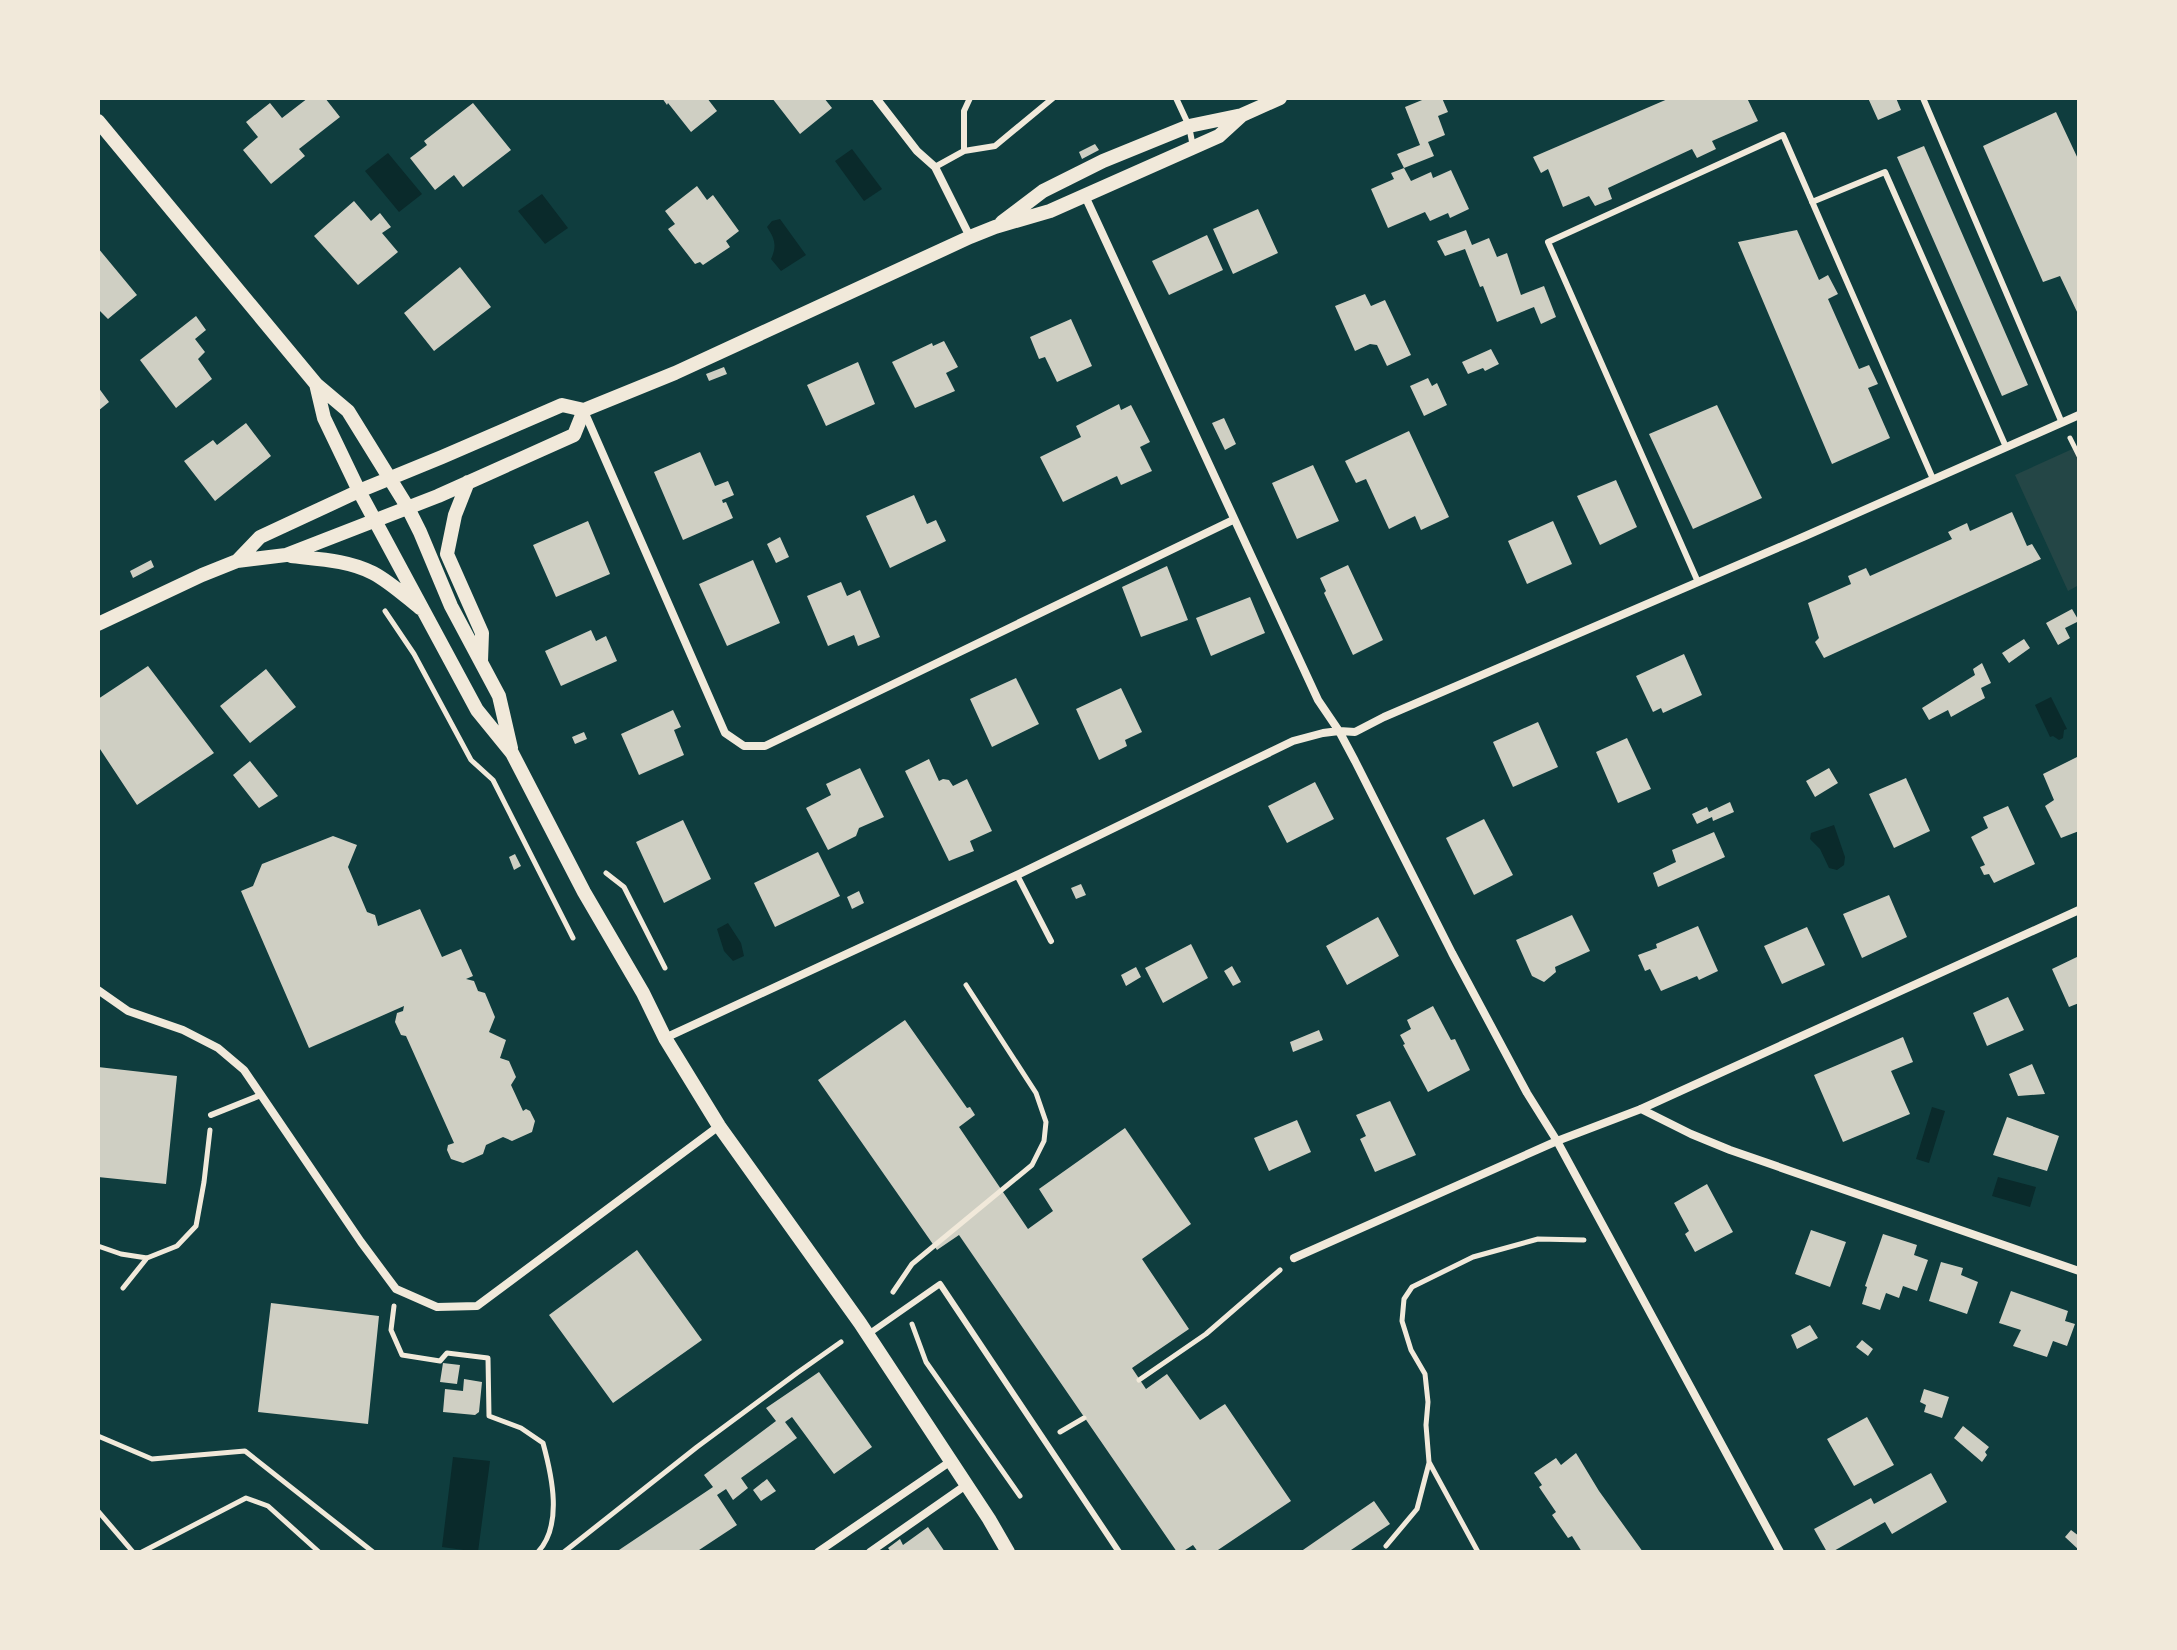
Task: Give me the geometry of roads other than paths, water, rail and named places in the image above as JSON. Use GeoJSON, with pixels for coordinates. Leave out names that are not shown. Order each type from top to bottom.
{"type":"FeatureCollection","features":[{"type":"Feature","properties":{"kind":"street"},"geometry":{"type":"LineString","coordinates":[[876,98],[917,151],[935,167],[970,237]]}},
{"type":"Feature","properties":{"kind":"street"},"geometry":{"type":"LineString","coordinates":[[995,227],[1043,191],[1103,161],[1189,126],[1242,115],[1280,98]]}},
{"type":"Feature","properties":{"kind":"street"},"geometry":{"type":"LineString","coordinates":[[237,561],[260,537],[390,477],[562,405],[584,410],[697,364],[970,237],[1050,211],[1219,136],[1242,115]]}},
{"type":"Feature","properties":{"kind":"street"},"geometry":{"type":"LineString","coordinates":[[98,121],[316,384],[348,411],[408,508],[451,606],[499,696],[512,753]]}},
{"type":"Feature","properties":{"kind":"street"},"geometry":{"type":"LineString","coordinates":[[1085,196],[1318,700],[1339,731],[1527,1093],[1557,1141],[1780,1552]]}},
{"type":"Feature","properties":{"kind":"street"},"geometry":{"type":"LineString","coordinates":[[316,384],[324,418],[375,521],[477,710],[512,753],[665,1038],[719,1126],[867,1335],[1008,1552]]}},
{"type":"Feature","properties":{"kind":"street"},"geometry":{"type":"LineString","coordinates":[[584,410],[725,733],[744,746],[765,746],[1233,520]]}},
{"type":"Feature","properties":{"kind":"street"},"geometry":{"type":"LineString","coordinates":[[98,624],[237,561],[286,555],[468,482],[574,435],[584,410]]}},
{"type":"Feature","properties":{"kind":"street"},"geometry":{"type":"LineString","coordinates":[[665,1038],[1017,875],[1281,747],[1323,733],[1355,732],[2079,415]]}},
{"type":"Feature","properties":{"kind":"street"},"geometry":{"type":"LineString","coordinates":[[468,482],[455,515],[447,554],[482,633],[481,662]]}},
{"type":"Feature","properties":{"kind":"street"},"geometry":{"type":"LineString","coordinates":[[286,555],[365,569],[425,612]]}},
{"type":"Feature","properties":{"kind":"street"},"geometry":{"type":"LineString","coordinates":[[1294,1258],[1557,1141],[1641,1109],[2079,910]]}},
{"type":"Feature","properties":{"kind":"street"},"geometry":{"type":"LineString","coordinates":[[98,990],[128,1011],[183,1030],[218,1048],[244,1070],[396,1289],[437,1307],[477,1306],[719,1126]]}},
{"type":"Feature","properties":{"kind":"street"},"geometry":{"type":"LineString","coordinates":[[1641,1109],[1730,1150],[2079,1271]]}},
{"type":"Feature","properties":{"kind":"street"},"geometry":{"type":"LineString","coordinates":[[818,1552],[951,1461]]}},
{"type":"Feature","properties":{"kind":"street"},"geometry":{"type":"LineString","coordinates":[[870,1552],[966,1485]]}},
{"type":"Feature","properties":{"kind":"lane"},"geometry":{"type":"LineString","coordinates":[[964,151],[964,111],[970,98]]}},
{"type":"Feature","properties":{"kind":"lane"},"geometry":{"type":"LineString","coordinates":[[935,167],[964,151],[995,146],[1053,98]]}},
{"type":"Feature","properties":{"kind":"lane"},"geometry":{"type":"LineString","coordinates":[[1176,98],[1189,126],[1193,147]]}},
{"type":"Feature","properties":{"kind":"lane"},"geometry":{"type":"LineString","coordinates":[[1923,98],[2062,423]]}},
{"type":"Feature","properties":{"kind":"lane"},"geometry":{"type":"LineString","coordinates":[[1698,582],[1548,242],[1783,135],[1933,479]]}},
{"type":"Feature","properties":{"kind":"lane"},"geometry":{"type":"LineString","coordinates":[[1812,202],[1885,172],[2006,447]]}},
{"type":"Feature","properties":{"kind":"lane"},"geometry":{"type":"LineString","coordinates":[[1017,875],[1051,941]]}},
{"type":"Feature","properties":{"kind":"lane"},"geometry":{"type":"LineString","coordinates":[[211,1115],[261,1095]]}},
{"type":"Feature","properties":{"kind":"lane"},"geometry":{"type":"LineString","coordinates":[[867,1335],[940,1284],[1119,1552]]}}]}
